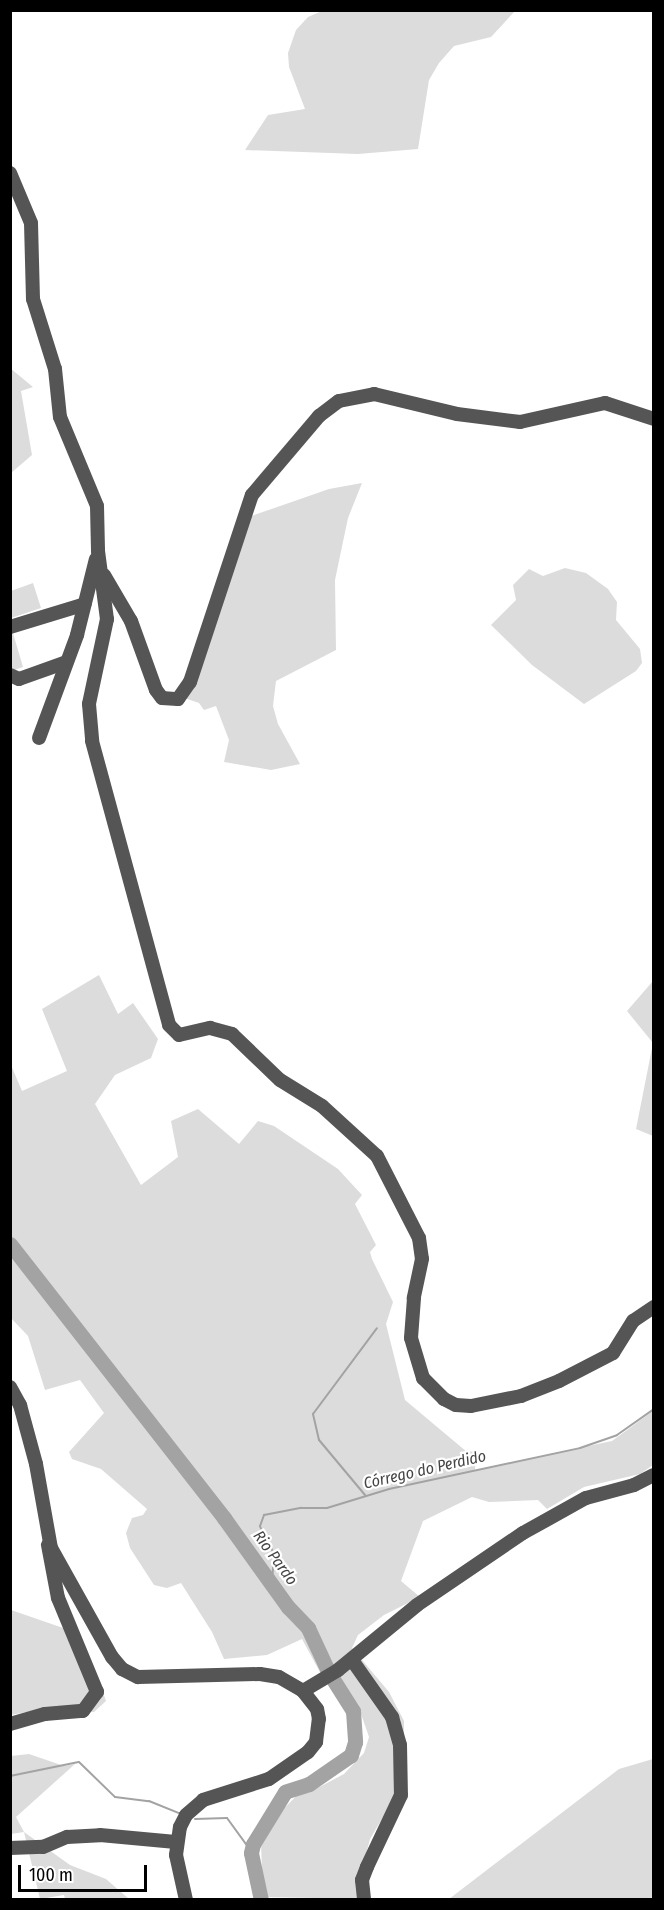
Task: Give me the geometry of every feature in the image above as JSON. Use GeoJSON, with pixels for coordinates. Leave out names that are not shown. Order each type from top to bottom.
{"type":"FeatureCollection","features":[{"type":"Feature","properties":{"kind":"street"},"geometry":{"type":"LineString","coordinates":[[10,173],[31,223],[37,318],[55,369],[60,417],[97,506],[98,551],[103,574],[106,637],[93,682],[89,722],[164,1012],[179,1035],[210,1028],[232,1034],[280,1080],[322,1106],[377,1156],[419,1238],[422,1259],[414,1299],[411,1338],[423,1378],[433,1390],[456,1405],[521,1396],[606,1359],[618,1348],[633,1321],[654,1307]]}},
{"type":"Feature","properties":{"kind":"street"},"geometry":{"type":"LineString","coordinates":[[103,574],[131,621],[156,690],[162,698],[178,699],[190,682],[252,495],[320,416],[339,400],[374,394],[457,414],[520,422],[605,403],[654,418]]}},
{"type":"Feature","properties":{"kind":"street"},"geometry":{"type":"LineString","coordinates":[[39,738],[85,604],[98,551]]}},
{"type":"Feature","properties":{"kind":"street"},"geometry":{"type":"LineString","coordinates":[[10,627],[85,604]]}},
{"type":"Feature","properties":{"kind":"street"},"geometry":{"type":"LineString","coordinates":[[10,675],[19,680],[64,663]]}},
{"type":"Feature","properties":{"kind":"street"},"geometry":{"type":"LineString","coordinates":[[10,1387],[20,1405],[36,1464],[52,1582],[97,1692],[83,1711],[45,1714],[10,1724]]}},
{"type":"Feature","properties":{"kind":"street"},"geometry":{"type":"LineString","coordinates":[[303,1691],[338,1670],[417,1605],[514,1539],[586,1498],[634,1485],[654,1475]]}},
{"type":"Feature","properties":{"kind":"street"},"geometry":{"type":"LineString","coordinates":[[47,1534],[112,1657],[130,1675],[152,1678],[260,1674],[279,1677],[303,1691],[317,1709],[319,1719],[316,1742],[308,1752],[285,1770],[255,1785],[198,1804],[186,1815],[176,1842],[186,1899]]}},
{"type":"Feature","properties":{"kind":"street"},"geometry":{"type":"LineString","coordinates":[[352,1659],[392,1718],[400,1745],[400,1795],[362,1880],[364,1899]]}},
{"type":"Feature","properties":{"kind":"street"},"geometry":{"type":"LineString","coordinates":[[10,1848],[43,1847],[67,1837],[100,1835],[176,1842]]}},
{"type":"Feature","properties":{"kind":"shaded area"},"geometry":{"type":"Polygon","coordinates":[[[322,11],[515,11],[491,37],[454,46],[439,63],[429,80],[418,149],[358,154],[245,150],[268,115],[305,109],[289,67],[288,53],[296,30],[308,17],[322,11]]]}},
{"type":"Feature","properties":{"kind":"shaded area"},"geometry":{"type":"Polygon","coordinates":[[[10,368],[33,387],[21,391],[32,455],[11,473],[10,368]]]}},
{"type":"Feature","properties":{"kind":"shaded area"},"geometry":{"type":"Polygon","coordinates":[[[362,483],[348,518],[335,580],[336,650],[276,681],[273,706],[278,724],[300,764],[271,770],[224,762],[229,740],[216,706],[204,710],[199,703],[173,694],[189,674],[240,520],[329,489],[362,483]]]}},
{"type":"Feature","properties":{"kind":"shaded area"},"geometry":{"type":"Polygon","coordinates":[[[565,568],[586,573],[608,589],[617,602],[616,620],[640,649],[642,663],[636,671],[584,704],[532,665],[491,625],[516,600],[513,585],[529,569],[543,576],[565,568]]]}},
{"type":"Feature","properties":{"kind":"shaded area"},"geometry":{"type":"Polygon","coordinates":[[[33,583],[41,608],[11,618],[11,591],[33,583]]]}},
{"type":"Feature","properties":{"kind":"shaded area"},"geometry":{"type":"Polygon","coordinates":[[[10,623],[23,667],[11,671],[10,671],[10,623]]]}},
{"type":"Feature","properties":{"kind":"shaded area"},"geometry":{"type":"Polygon","coordinates":[[[99,975],[118,1014],[133,1003],[158,1039],[151,1058],[115,1075],[95,1104],[141,1185],[178,1157],[171,1121],[198,1109],[239,1144],[258,1121],[274,1126],[338,1169],[362,1195],[355,1204],[376,1245],[370,1252],[372,1259],[393,1302],[386,1324],[405,1400],[467,1452],[476,1451],[475,1470],[612,1441],[653,1411],[653,1465],[640,1474],[584,1487],[547,1509],[538,1500],[489,1502],[472,1497],[423,1521],[401,1581],[420,1597],[384,1615],[358,1635],[352,1648],[389,1692],[404,1721],[403,1783],[370,1839],[361,1873],[364,1899],[263,1897],[261,1843],[273,1820],[301,1791],[312,1791],[344,1774],[364,1753],[369,1737],[360,1711],[336,1670],[322,1676],[302,1639],[267,1655],[224,1659],[212,1632],[181,1583],[167,1588],[154,1585],[130,1548],[126,1533],[132,1518],[143,1515],[147,1509],[101,1469],[72,1459],[69,1452],[104,1413],[80,1380],[45,1390],[28,1336],[11,1318],[11,1065],[22,1091],[67,1071],[42,1009],[99,975]]]}},
{"type":"Feature","properties":{"kind":"shaded area"},"geometry":{"type":"Polygon","coordinates":[[[653,981],[653,1043],[627,1011],[653,981]]]}},
{"type":"Feature","properties":{"kind":"shaded area"},"geometry":{"type":"Polygon","coordinates":[[[653,1043],[653,1136],[636,1129],[653,1043]]]}},
{"type":"Feature","properties":{"kind":"shaded area"},"geometry":{"type":"Polygon","coordinates":[[[11,1610],[69,1630],[100,1683],[106,1701],[94,1712],[37,1710],[11,1715],[11,1610]]]}},
{"type":"Feature","properties":{"kind":"shaded area"},"geometry":{"type":"Polygon","coordinates":[[[29,1754],[64,1766],[75,1764],[16,1817],[24,1832],[11,1834],[11,1756],[29,1754]]]}},
{"type":"Feature","properties":{"kind":"shaded area"},"geometry":{"type":"Polygon","coordinates":[[[653,1759],[653,1899],[449,1899],[619,1769],[653,1759]]]}},
{"type":"Feature","properties":{"kind":"shaded area"},"geometry":{"type":"Polygon","coordinates":[[[24,1832],[70,1865],[106,1879],[129,1899],[65,1899],[64,1895],[40,1899],[24,1832]]]}},
{"type":"Feature","properties":{"kind":"waterway","name":"Rio Pardo"},"geometry":{"type":"LineString","coordinates":[[10,1244],[224,1518],[288,1607],[308,1628],[329,1673],[353,1711],[355,1742],[351,1755],[309,1784],[285,1792],[253,1844],[251,1853],[261,1900]]}},
{"type":"Feature","properties":{"kind":"waterway"},"geometry":{"type":"LineString","coordinates":[[365,1495],[319,1440],[313,1414],[377,1328]]}},
{"type":"Feature","properties":{"kind":"waterway","name":"Córrego do Perdido"},"geometry":{"type":"LineString","coordinates":[[272,1582],[274,1554],[260,1526],[264,1515],[301,1508],[327,1508],[389,1489],[580,1448],[617,1435],[654,1409]]}},
{"type":"Feature","properties":{"kind":"waterway"},"geometry":{"type":"LineString","coordinates":[[10,1776],[79,1762],[115,1797],[149,1801],[182,1814]]}},
{"type":"Feature","properties":{"kind":"waterway"},"geometry":{"type":"LineString","coordinates":[[195,1819],[227,1818],[251,1851]]}}]}
